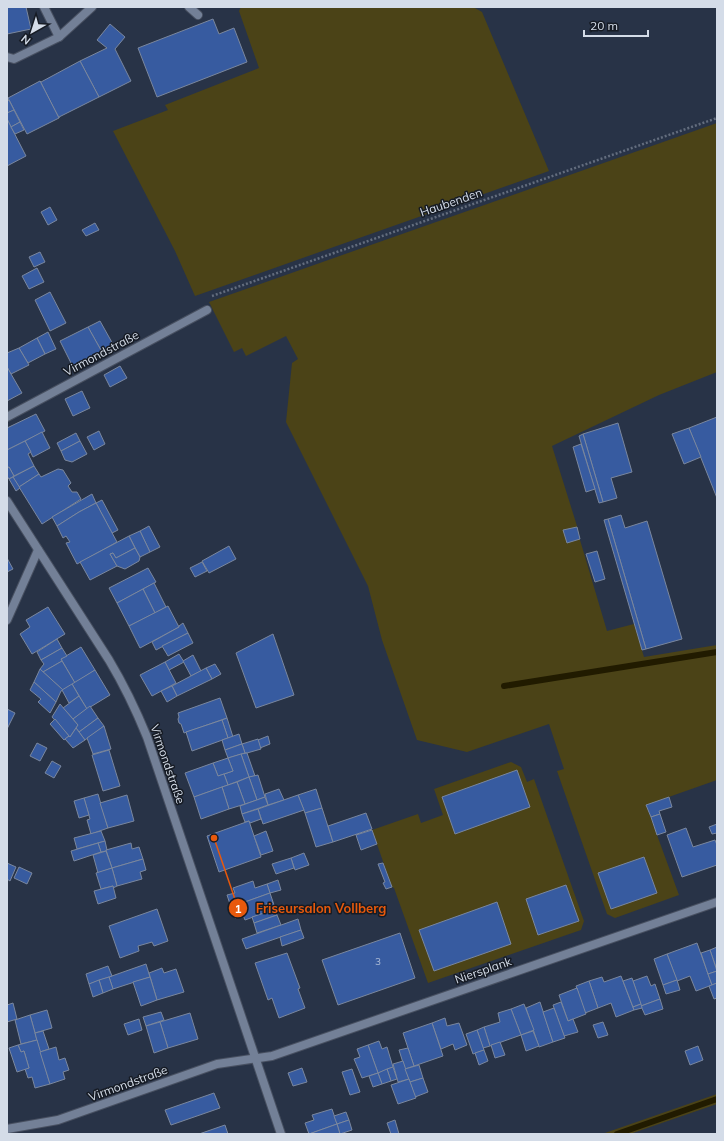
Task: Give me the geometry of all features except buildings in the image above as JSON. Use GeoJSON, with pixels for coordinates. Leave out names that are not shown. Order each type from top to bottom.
{"type":"FeatureCollection","features":[{"type":"Feature","properties":{"kind":"street"},"geometry":{"type":"LineString","coordinates":[[44,7],[59,37]]}},
{"type":"Feature","properties":{"kind":"street"},"geometry":{"type":"LineString","coordinates":[[7,57],[14,59],[59,37],[92,7]]}},
{"type":"Feature","properties":{"kind":"street"},"geometry":{"type":"LineString","coordinates":[[189,7],[198,15]]}},
{"type":"Feature","properties":{"kind":"street","name":"Virmondstraße"},"geometry":{"type":"LineString","coordinates":[[7,418],[206,310]]}},
{"type":"Feature","properties":{"kind":"street","name":"Virmondstraße"},"geometry":{"type":"LineString","coordinates":[[7,501],[109,660],[121,680],[140,719],[281,1134]]}},
{"type":"Feature","properties":{"kind":"street"},"geometry":{"type":"LineString","coordinates":[[7,620],[38,550]]}},
{"type":"Feature","properties":{"kind":"street","name":"Niersplank"},"geometry":{"type":"LineString","coordinates":[[256,1059],[272,1056],[717,902]]}},
{"type":"Feature","properties":{"kind":"street","name":"Virmondstraße"},"geometry":{"type":"LineString","coordinates":[[7,1129],[58,1120],[217,1064],[256,1059]]}},
{"type":"Feature","properties":{"kind":"path","name":"Haubenden"},"geometry":{"type":"LineString","coordinates":[[206,310],[202,299],[717,118]]}},
{"type":"Feature","properties":{"kind":"shaded area"},"geometry":{"type":"Polygon","coordinates":[[[241,7],[473,7],[482,12],[549,171],[195,296],[175,251],[113,131],[168,110],[165,105],[259,68],[239,11],[241,7]]]}},
{"type":"Feature","properties":{"kind":"shaded area"},"geometry":{"type":"Polygon","coordinates":[[[717,123],[717,372],[659,395],[552,446],[607,631],[634,624],[644,657],[717,645],[717,780],[646,805],[679,895],[615,918],[607,914],[557,771],[564,769],[549,724],[467,752],[417,740],[382,640],[368,586],[286,422],[292,363],[298,359],[286,336],[246,356],[242,348],[234,352],[209,302],[717,123]]]}},
{"type":"Feature","properties":{"kind":"shaded area"},"geometry":{"type":"Polygon","coordinates":[[[511,762],[521,767],[527,782],[534,779],[584,921],[581,930],[428,983],[372,830],[418,814],[421,823],[443,815],[434,789],[511,762]]]}},
{"type":"Feature","properties":{"kind":"shaded area"},"geometry":{"type":"Polygon","coordinates":[[[717,1094],[717,1104],[630,1134],[602,1134],[717,1094]]]}},
{"type":"Feature","properties":{"kind":"waterway"},"geometry":{"type":"LineString","coordinates":[[504,686],[717,652]]}},
{"type":"Feature","properties":{"kind":"waterway"},"geometry":{"type":"LineString","coordinates":[[617,1134],[717,1099]]}},
{"type":"Feature","properties":{"kind":"place","name":"Friseursalon Vollberg"},"geometry":{"type":"Point","coordinates":[214,838]}}]}
